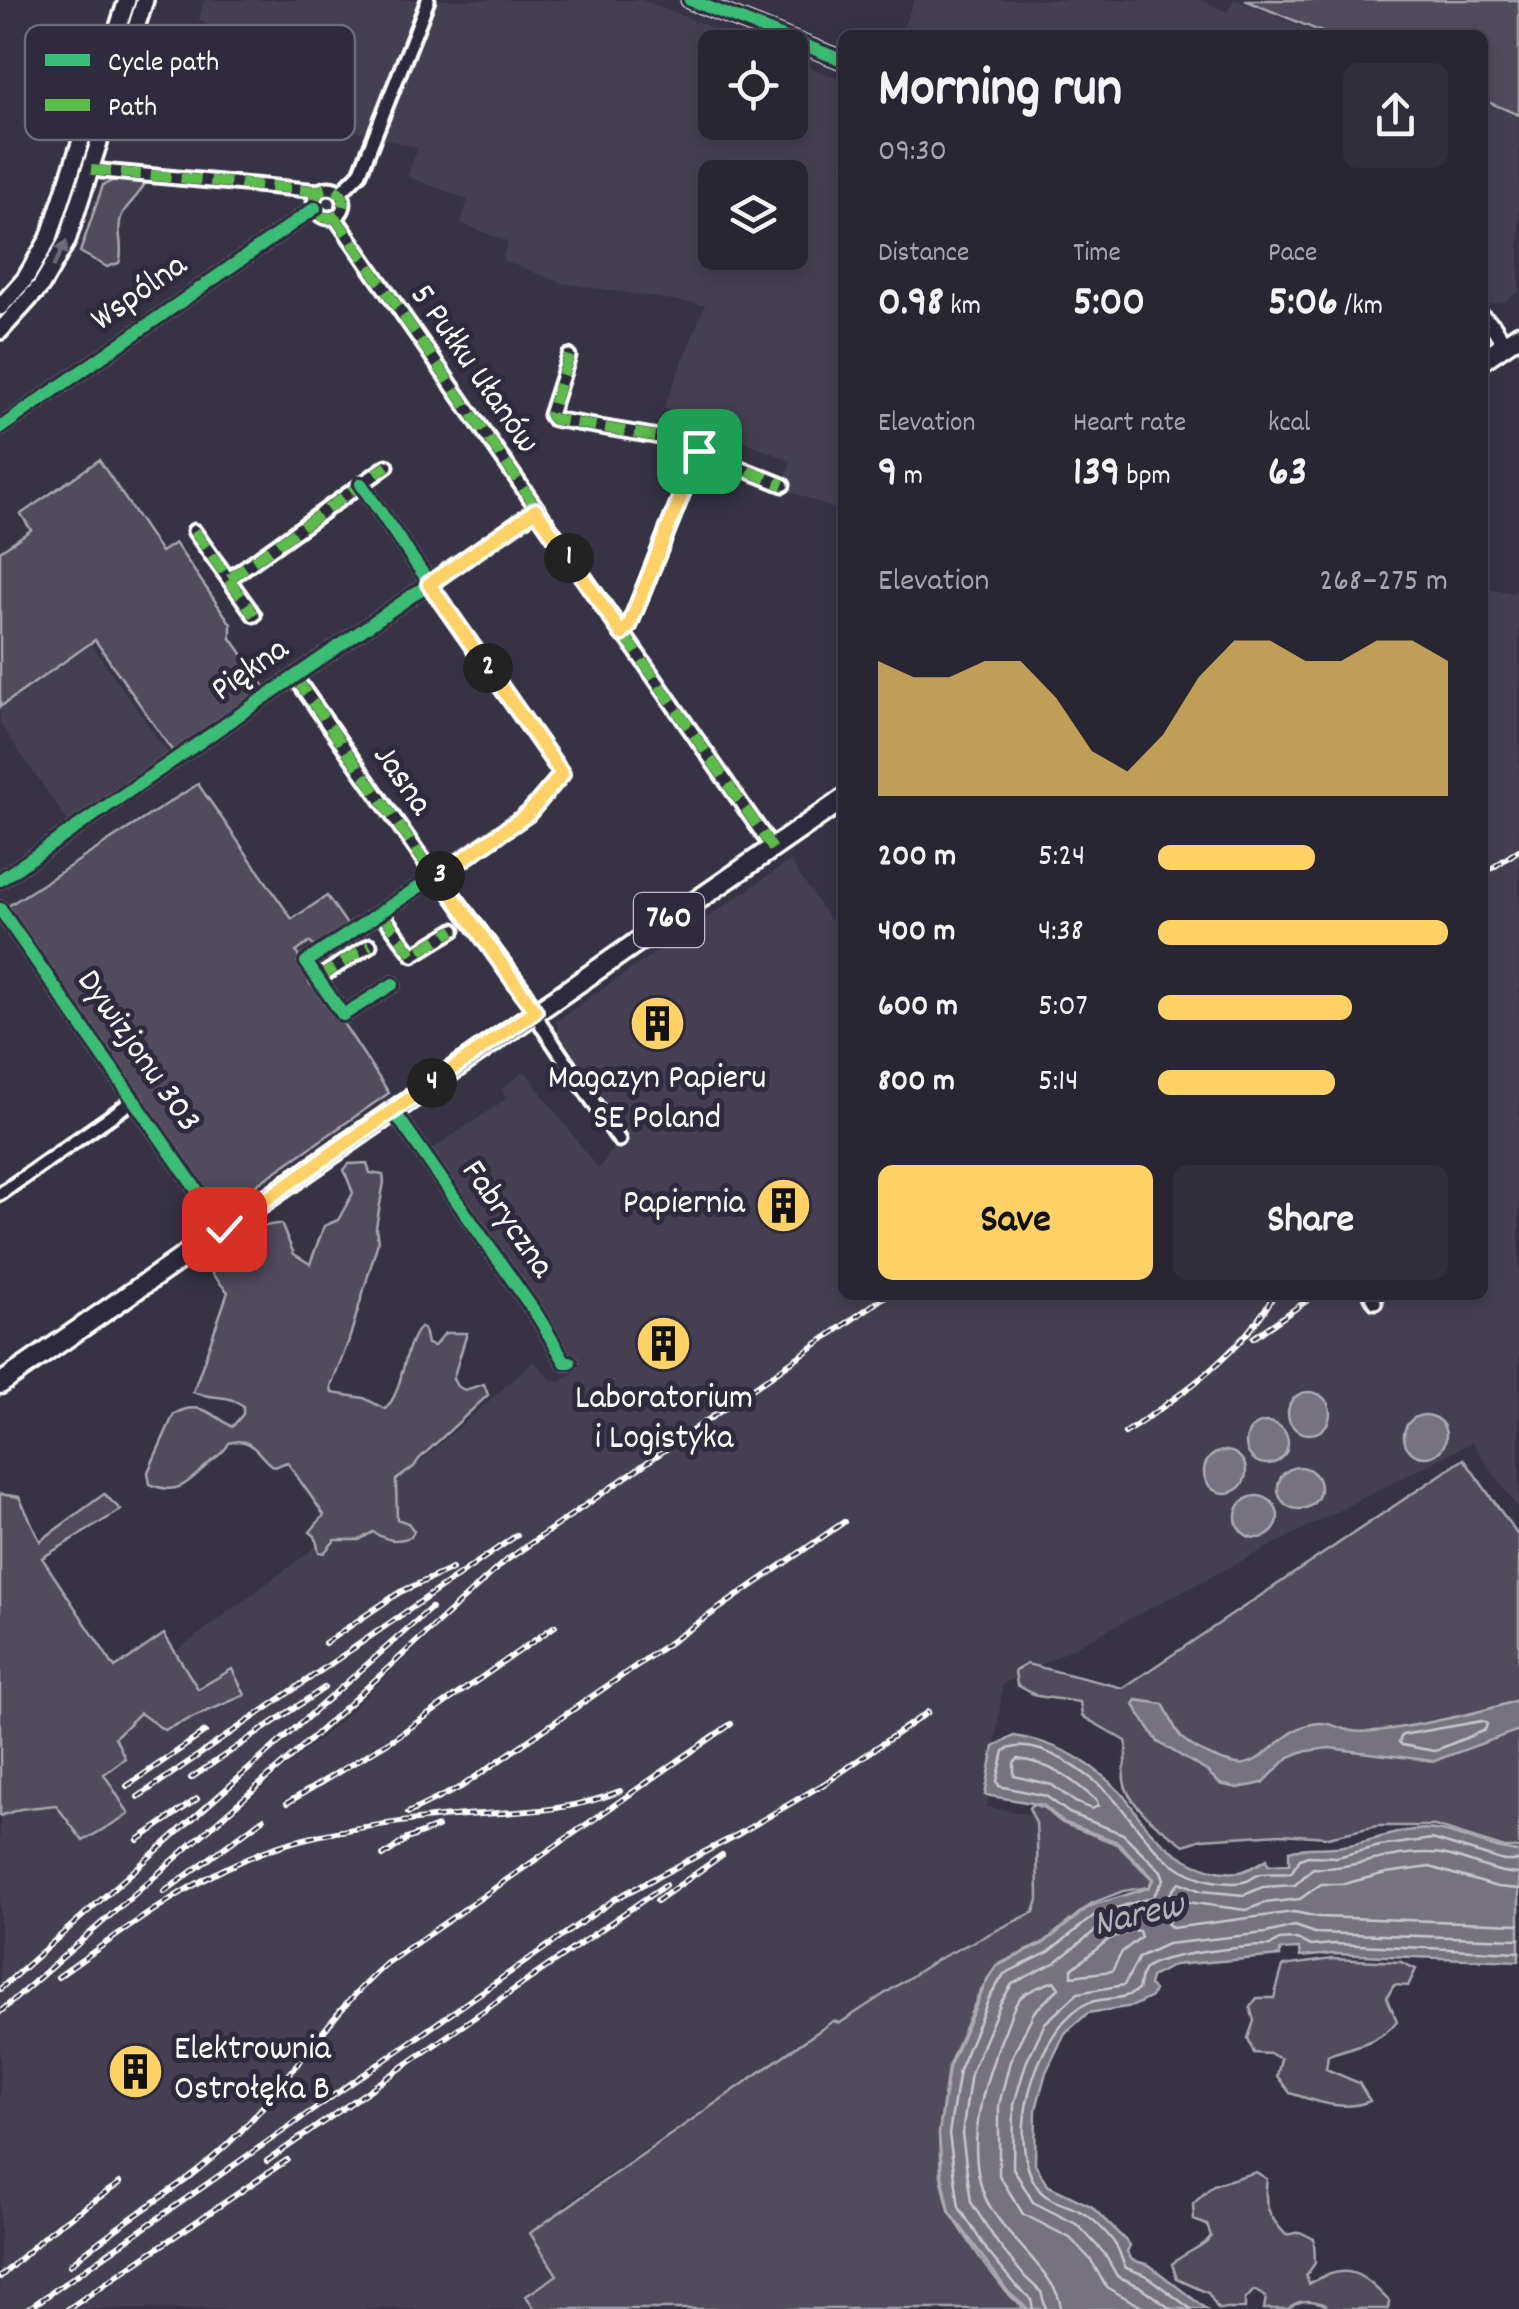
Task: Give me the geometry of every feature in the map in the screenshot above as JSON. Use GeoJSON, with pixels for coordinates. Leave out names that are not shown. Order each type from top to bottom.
{"type":"FeatureCollection","features":[{"type":"Feature","properties":{"kind":"main road"},"geometry":{"type":"LineString","coordinates":[[119,25],[127,0]]}},
{"type":"Feature","properties":{"kind":"main road"},"geometry":{"type":"LineString","coordinates":[[137,25],[145,0]]}},
{"type":"Feature","properties":{"kind":"main road"},"geometry":{"type":"LineString","coordinates":[[0,307],[25,278],[49,238],[81,140]]}},
{"type":"Feature","properties":{"kind":"main road"},"geometry":{"type":"LineString","coordinates":[[0,330],[30,300],[52,270],[67,241],[101,140]]}},
{"type":"Feature","properties":{"kind":"main road"},"geometry":{"type":"LineString","coordinates":[[1488,356],[1512,340]]}},
{"type":"Feature","properties":{"kind":"main road","name":"760"},"geometry":{"type":"LineString","coordinates":[[2,1377],[224,1229],[838,803]]}},
{"type":"Feature","properties":{"kind":"street"},"geometry":{"type":"LineString","coordinates":[[340,193],[360,173],[428,0]]}},
{"type":"Feature","properties":{"kind":"street"},"geometry":{"type":"LineString","coordinates":[[690,0],[838,58]]}},
{"type":"Feature","properties":{"kind":"street"},"geometry":{"type":"LineString","coordinates":[[91,170],[319,192],[332,188],[340,193],[344,206],[335,217],[325,218],[315,208],[314,199],[319,192]]}},
{"type":"Feature","properties":{"kind":"street","name":"Wspólna"},"geometry":{"type":"LineString","coordinates":[[0,428],[315,208]]}},
{"type":"Feature","properties":{"kind":"street","name":"5 Pułku Ułanów"},"geometry":{"type":"LineString","coordinates":[[335,217],[773,849]]}},
{"type":"Feature","properties":{"kind":"street"},"geometry":{"type":"LineString","coordinates":[[1488,322],[1512,340]]}},
{"type":"Feature","properties":{"kind":"street"},"geometry":{"type":"LineString","coordinates":[[569,356],[552,418],[657,436],[783,485]]}},
{"type":"Feature","properties":{"kind":"street"},"geometry":{"type":"LineString","coordinates":[[622,634],[629,626],[699,451]]}},
{"type":"Feature","properties":{"kind":"street"},"geometry":{"type":"LineString","coordinates":[[229,579],[387,466]]}},
{"type":"Feature","properties":{"kind":"street"},"geometry":{"type":"LineString","coordinates":[[361,484],[562,774],[528,814],[306,962],[345,1015],[393,984]]}},
{"type":"Feature","properties":{"kind":"street","name":"Piękna"},"geometry":{"type":"LineString","coordinates":[[0,880],[536,510]]}},
{"type":"Feature","properties":{"kind":"street"},"geometry":{"type":"LineString","coordinates":[[194,531],[254,614]]}},
{"type":"Feature","properties":{"kind":"street","name":"Jasna"},"geometry":{"type":"LineString","coordinates":[[295,677],[430,871],[439,876],[535,1011],[619,1140]]}},
{"type":"Feature","properties":{"kind":"street","name":"Dywizjonu 303"},"geometry":{"type":"LineString","coordinates":[[0,909],[224,1229]]}},
{"type":"Feature","properties":{"kind":"street"},"geometry":{"type":"LineString","coordinates":[[382,914],[413,956],[454,930]]}},
{"type":"Feature","properties":{"kind":"street"},"geometry":{"type":"LineString","coordinates":[[318,979],[370,945]]}},
{"type":"Feature","properties":{"kind":"street"},"geometry":{"type":"LineString","coordinates":[[0,1194],[134,1100]]}},
{"type":"Feature","properties":{"kind":"street","name":"Fabryczna"},"geometry":{"type":"LineString","coordinates":[[392,1110],[565,1362],[570,1362]]}},
{"type":"Feature","properties":{"kind":"shaded area"},"geometry":{"type":"Polygon","coordinates":[[[204,0],[642,0],[718,30],[698,30],[698,140],[808,140],[808,66],[838,78],[838,510],[782,488],[791,461],[664,408],[705,305],[562,283],[502,260],[508,242],[461,223],[468,200],[407,176],[418,148],[355,130],[355,25],[208,25],[199,19],[204,0]]]}},
{"type":"Feature","properties":{"kind":"shaded area"},"geometry":{"type":"Polygon","coordinates":[[[914,0],[1200,0],[1227,12],[1233,0],[1237,0],[1310,30],[902,30],[914,0]]]}},
{"type":"Feature","properties":{"kind":"shaded area"},"geometry":{"type":"Polygon","coordinates":[[[1245,0],[1519,0],[1519,115],[1488,102],[1488,30],[1317,30],[1245,0]]]}},
{"type":"Feature","properties":{"kind":"shaded area"},"geometry":{"type":"Polygon","coordinates":[[[1488,104],[1519,117],[1519,292],[1503,302],[1490,304],[1488,104]]]}},
{"type":"Feature","properties":{"kind":"shaded area"},"geometry":{"type":"Polygon","coordinates":[[[118,178],[145,183],[120,221],[119,263],[107,267],[80,252],[103,185],[118,178]]]}},
{"type":"Feature","properties":{"kind":"shaded area"},"geometry":{"type":"Polygon","coordinates":[[[99,460],[161,552],[175,543],[231,624],[231,638],[265,687],[173,752],[95,640],[0,707],[0,551],[31,530],[21,514],[99,460]]]}},
{"type":"Feature","properties":{"kind":"shaded area"},"geometry":{"type":"Polygon","coordinates":[[[1519,588],[1519,1510],[1472,1442],[1003,1684],[987,1807],[1045,1817],[1044,1870],[1036,1879],[1037,1908],[1026,1917],[935,1959],[840,2022],[834,2021],[562,2206],[593,2252],[525,2295],[533,2309],[0,2309],[0,1782],[368,1508],[534,1361],[552,1380],[560,1382],[577,1370],[430,1151],[506,1099],[501,1089],[525,1071],[598,1169],[621,1137],[553,1034],[559,1029],[555,1022],[790,861],[830,920],[837,917],[838,1300],[1488,1300],[1488,589],[1512,593],[1519,588]],[[457,1609],[109,1920],[333,1727],[457,1609]]]}},
{"type":"Feature","properties":{"kind":"shaded area"},"geometry":{"type":"Polygon","coordinates":[[[92,645],[169,755],[70,824],[0,724],[0,709],[92,645]]]}},
{"type":"Feature","properties":{"kind":"shaded area"},"geometry":{"type":"Polygon","coordinates":[[[198,784],[292,919],[327,896],[350,929],[317,951],[310,942],[296,952],[389,1093],[229,1204],[206,1194],[8,906],[198,784]]]}},
{"type":"Feature","properties":{"kind":"shaded area"},"geometry":{"type":"Polygon","coordinates":[[[367,1163],[370,1173],[383,1175],[384,1182],[376,1227],[378,1242],[332,1393],[364,1398],[385,1409],[396,1391],[409,1347],[420,1327],[427,1344],[434,1346],[445,1333],[467,1333],[453,1379],[465,1390],[484,1384],[488,1395],[396,1480],[397,1519],[408,1523],[414,1531],[411,1537],[391,1540],[373,1532],[359,1540],[335,1540],[324,1553],[319,1552],[310,1532],[324,1515],[287,1462],[274,1467],[250,1444],[229,1443],[193,1478],[175,1488],[150,1484],[148,1472],[174,1414],[198,1409],[212,1413],[232,1427],[243,1414],[243,1406],[237,1402],[193,1392],[228,1292],[212,1274],[221,1255],[249,1232],[281,1224],[294,1254],[310,1264],[324,1226],[338,1220],[353,1193],[344,1170],[349,1164],[367,1163]]]}},
{"type":"Feature","properties":{"kind":"shaded area"},"geometry":{"type":"Polygon","coordinates":[[[1464,1459],[1519,1537],[1519,1848],[1505,1848],[1435,1826],[1377,1826],[1328,1837],[1280,1834],[1202,1839],[1184,1845],[1132,1799],[1124,1775],[1126,1741],[1082,1716],[1080,1702],[1037,1696],[1017,1685],[1015,1671],[1027,1664],[1123,1688],[1464,1459]]]}},
{"type":"Feature","properties":{"kind":"shaded area"},"geometry":{"type":"Polygon","coordinates":[[[0,1494],[19,1497],[40,1541],[104,1494],[121,1510],[42,1558],[115,1668],[164,1634],[198,1689],[232,1669],[245,1695],[164,1730],[140,1713],[115,1737],[125,1758],[104,1774],[129,1814],[83,1841],[56,1805],[20,1809],[0,1816],[0,1494]]]}},
{"type":"Feature","properties":{"kind":"shaded area"},"geometry":{"type":"Polygon","coordinates":[[[1032,1804],[1044,1808],[1062,1823],[1117,1844],[1152,1879],[1149,1887],[1123,1891],[1090,1904],[1043,1943],[997,1965],[979,1994],[948,2067],[939,2134],[941,2176],[949,2211],[980,2258],[1025,2309],[535,2309],[526,2296],[557,2275],[530,2233],[833,2021],[840,2023],[936,1960],[1034,1912],[1038,1900],[1037,1841],[1036,1823],[1029,1808],[1032,1804]]]}},
{"type":"Feature","properties":{"kind":"shaded area"},"geometry":{"type":"Polygon","coordinates":[[[1332,1959],[1401,1962],[1416,1969],[1408,1986],[1394,1985],[1387,1997],[1397,2021],[1390,2028],[1365,2043],[1328,2055],[1326,2069],[1359,2083],[1370,2101],[1350,2106],[1290,2093],[1277,2076],[1281,2059],[1254,2053],[1248,2038],[1254,2021],[1250,2007],[1257,1998],[1274,1998],[1283,1966],[1332,1959]]]}},
{"type":"Feature","properties":{"kind":"shaded area"},"geometry":{"type":"Polygon","coordinates":[[[1256,2172],[1267,2179],[1271,2216],[1286,2235],[1300,2232],[1314,2239],[1315,2263],[1306,2276],[1309,2284],[1334,2273],[1353,2273],[1390,2302],[1389,2309],[1324,2309],[1326,2305],[1306,2301],[1288,2309],[1264,2309],[1266,2297],[1254,2290],[1245,2300],[1245,2309],[1218,2309],[1208,2293],[1177,2279],[1172,2264],[1211,2236],[1207,2225],[1194,2220],[1193,2204],[1213,2185],[1256,2172]]]}},
{"type":"Feature","properties":{"kind":"water"},"geometry":{"type":"Polygon","coordinates":[[[1309,1392],[1324,1398],[1330,1413],[1324,1428],[1309,1434],[1294,1428],[1288,1413],[1294,1398],[1309,1392]]]}},
{"type":"Feature","properties":{"kind":"water"},"geometry":{"type":"Polygon","coordinates":[[[1425,1415],[1440,1421],[1446,1436],[1440,1451],[1425,1457],[1410,1451],[1404,1436],[1410,1421],[1425,1415]]]}},
{"type":"Feature","properties":{"kind":"water"},"geometry":{"type":"Polygon","coordinates":[[[1267,1422],[1282,1428],[1288,1443],[1282,1458],[1267,1464],[1252,1458],[1246,1443],[1252,1428],[1267,1422]]]}},
{"type":"Feature","properties":{"kind":"water"},"geometry":{"type":"Polygon","coordinates":[[[1225,1451],[1240,1457],[1246,1472],[1240,1487],[1225,1493],[1210,1487],[1204,1472],[1210,1457],[1225,1451]]]}},
{"type":"Feature","properties":{"kind":"water"},"geometry":{"type":"Polygon","coordinates":[[[1299,1467],[1314,1473],[1320,1488],[1314,1503],[1299,1509],[1284,1503],[1278,1488],[1284,1473],[1299,1467]]]}},
{"type":"Feature","properties":{"kind":"water"},"geometry":{"type":"Polygon","coordinates":[[[1257,1496],[1272,1502],[1278,1517],[1272,1532],[1257,1538],[1242,1532],[1236,1517],[1242,1502],[1257,1496]]]}},
{"type":"Feature","properties":{"kind":"water"},"geometry":{"type":"Polygon","coordinates":[[[1519,1699],[1519,1730],[1434,1761],[1329,1748],[1289,1757],[1263,1783],[1238,1788],[1220,1784],[1208,1772],[1158,1742],[1134,1705],[1136,1700],[1163,1704],[1186,1742],[1215,1758],[1245,1764],[1289,1734],[1315,1723],[1352,1731],[1386,1730],[1519,1699]]]}},
{"type":"Feature","properties":{"kind":"water","name":"Narew"},"geometry":{"type":"Polygon","coordinates":[[[1014,1736],[1057,1747],[1082,1760],[1120,1792],[1164,1844],[1187,1860],[1212,1870],[1242,1871],[1267,1859],[1268,1865],[1289,1864],[1289,1851],[1329,1848],[1423,1829],[1519,1852],[1519,1961],[1334,1954],[1300,1957],[1299,1949],[1280,1950],[1280,1956],[1174,1965],[1151,1977],[1151,1997],[1133,2006],[1088,2013],[1065,2033],[1046,2072],[1036,2109],[1035,2164],[1047,2185],[1091,2206],[1130,2245],[1127,2252],[1132,2260],[1149,2265],[1206,2309],[1028,2309],[1009,2293],[950,2212],[939,2133],[949,2067],[988,1978],[997,1966],[1043,1944],[1090,1906],[1148,1888],[1154,1879],[1118,1842],[1063,1822],[1043,1805],[985,1795],[994,1747],[1014,1736]]]}},
{"type":"Feature","properties":{"kind":"railway"},"geometry":{"type":"LineString","coordinates":[[1488,871],[1519,850]]}},
{"type":"Feature","properties":{"kind":"railway"},"geometry":{"type":"LineString","coordinates":[[0,2012],[291,1757],[504,1562],[880,1300]]}},
{"type":"Feature","properties":{"kind":"railway"},"geometry":{"type":"LineString","coordinates":[[1125,1433],[1188,1389],[1227,1355],[1271,1300]]}},
{"type":"Feature","properties":{"kind":"railway"},"geometry":{"type":"LineString","coordinates":[[1253,1338],[1308,1300]]}},
{"type":"Feature","properties":{"kind":"railway"},"geometry":{"type":"LineString","coordinates":[[408,1813],[461,1787],[844,1522]]}},
{"type":"Feature","properties":{"kind":"railway"},"geometry":{"type":"LineString","coordinates":[[138,1797],[517,1535]]}},
{"type":"Feature","properties":{"kind":"railway"},"geometry":{"type":"LineString","coordinates":[[325,1643],[400,1592],[452,1569]]}},
{"type":"Feature","properties":{"kind":"railway"},"geometry":{"type":"LineString","coordinates":[[0,1989],[431,1608]]}},
{"type":"Feature","properties":{"kind":"railway"},"geometry":{"type":"LineString","coordinates":[[287,1803],[395,1738],[555,1626]]}},
{"type":"Feature","properties":{"kind":"railway"},"geometry":{"type":"LineString","coordinates":[[191,1778],[324,1688]]}},
{"type":"Feature","properties":{"kind":"railway"},"geometry":{"type":"LineString","coordinates":[[821,1786],[928,1712]]}},
{"type":"Feature","properties":{"kind":"railway"},"geometry":{"type":"LineString","coordinates":[[70,2265],[196,2172],[235,2137],[346,2004],[387,1963],[731,1724]]}},
{"type":"Feature","properties":{"kind":"railway"},"geometry":{"type":"LineString","coordinates":[[127,1786],[205,1732]]}},
{"type":"Feature","properties":{"kind":"railway"},"geometry":{"type":"LineString","coordinates":[[28,2309],[615,1899],[737,1835],[832,1779]]}},
{"type":"Feature","properties":{"kind":"railway"},"geometry":{"type":"LineString","coordinates":[[58,1977],[197,1883],[289,1843],[396,1823],[550,1809],[620,1791]]}},
{"type":"Feature","properties":{"kind":"railway"},"geometry":{"type":"LineString","coordinates":[[138,1840],[197,1799]]}},
{"type":"Feature","properties":{"kind":"railway"},"geometry":{"type":"LineString","coordinates":[[164,1892],[263,1819]]}},
{"type":"Feature","properties":{"kind":"railway"},"geometry":{"type":"LineString","coordinates":[[383,1856],[407,1839],[437,1827]]}},
{"type":"Feature","properties":{"kind":"railway"},"geometry":{"type":"LineString","coordinates":[[657,1901],[722,1855]]}},
{"type":"Feature","properties":{"kind":"railway"},"geometry":{"type":"LineString","coordinates":[[267,2161],[665,1885]]}},
{"type":"Feature","properties":{"kind":"railway"},"geometry":{"type":"LineString","coordinates":[[68,2309],[287,2160]]}},
{"type":"Feature","properties":{"kind":"railway"},"geometry":{"type":"LineString","coordinates":[[0,2277],[49,2232],[120,2183]]}},
{"type":"Feature","properties":{"kind":"marked path"},"geometry":{"type":"LineString","coordinates":[[91,170],[319,191]]}},
{"type":"Feature","properties":{"kind":"marked path"},"geometry":{"type":"LineString","coordinates":[[329,188],[340,192],[344,203],[340,214],[329,218],[318,214],[314,203],[318,192],[329,188]]}},
{"type":"Feature","properties":{"kind":"marked path"},"geometry":{"type":"LineString","coordinates":[[335,217],[773,849]]}},
{"type":"Feature","properties":{"kind":"marked path"},"geometry":{"type":"LineString","coordinates":[[569,356],[550,415],[553,419],[665,438],[783,485]]}},
{"type":"Feature","properties":{"kind":"marked path"},"geometry":{"type":"LineString","coordinates":[[622,634],[629,626],[699,451]]}},
{"type":"Feature","properties":{"kind":"marked path"},"geometry":{"type":"LineString","coordinates":[[229,579],[387,466]]}},
{"type":"Feature","properties":{"kind":"marked path"},"geometry":{"type":"LineString","coordinates":[[194,531],[254,615]]}},
{"type":"Feature","properties":{"kind":"marked path"},"geometry":{"type":"LineString","coordinates":[[295,677],[431,871],[439,876]]}},
{"type":"Feature","properties":{"kind":"marked path"},"geometry":{"type":"LineString","coordinates":[[382,914],[413,955],[454,930]]}},
{"type":"Feature","properties":{"kind":"marked path"},"geometry":{"type":"LineString","coordinates":[[317,979],[370,945]]}},
{"type":"Feature","properties":{"kind":"cycle path"},"geometry":{"type":"LineString","coordinates":[[690,0],[838,58]]}},
{"type":"Feature","properties":{"kind":"cycle path"},"geometry":{"type":"LineString","coordinates":[[0,428],[315,208]]}},
{"type":"Feature","properties":{"kind":"cycle path"},"geometry":{"type":"LineString","coordinates":[[361,484],[562,775],[528,814],[306,962],[343,1015],[393,984]]}},
{"type":"Feature","properties":{"kind":"cycle path"},"geometry":{"type":"LineString","coordinates":[[0,880],[536,510]]}},
{"type":"Feature","properties":{"kind":"cycle path"},"geometry":{"type":"LineString","coordinates":[[0,909],[224,1229]]}},
{"type":"Feature","properties":{"kind":"cycle path"},"geometry":{"type":"LineString","coordinates":[[393,1110],[539,1318],[565,1362],[570,1362]]}},
{"type":"Feature","properties":{"kind":"place","name":"Magazyn Papieru SE Poland"},"geometry":{"type":"Point","coordinates":[657,1024]}},
{"type":"Feature","properties":{"kind":"place","name":"Papiernia"},"geometry":{"type":"Point","coordinates":[784,1205]}},
{"type":"Feature","properties":{"kind":"place","name":"Laboratorium i Logistyka"},"geometry":{"type":"Point","coordinates":[664,1344]}},
{"type":"Feature","properties":{"kind":"place","name":"Elektrownia Ostrołęka B"},"geometry":{"type":"Point","coordinates":[135,2071]}},
{"type":"Feature","properties":{"kind":"route"},"geometry":{"type":"LineString","coordinates":[[224,1229],[535,1011],[439,876],[528,814],[562,774],[429,584],[536,510],[622,634],[629,626],[699,451]]}}]}
